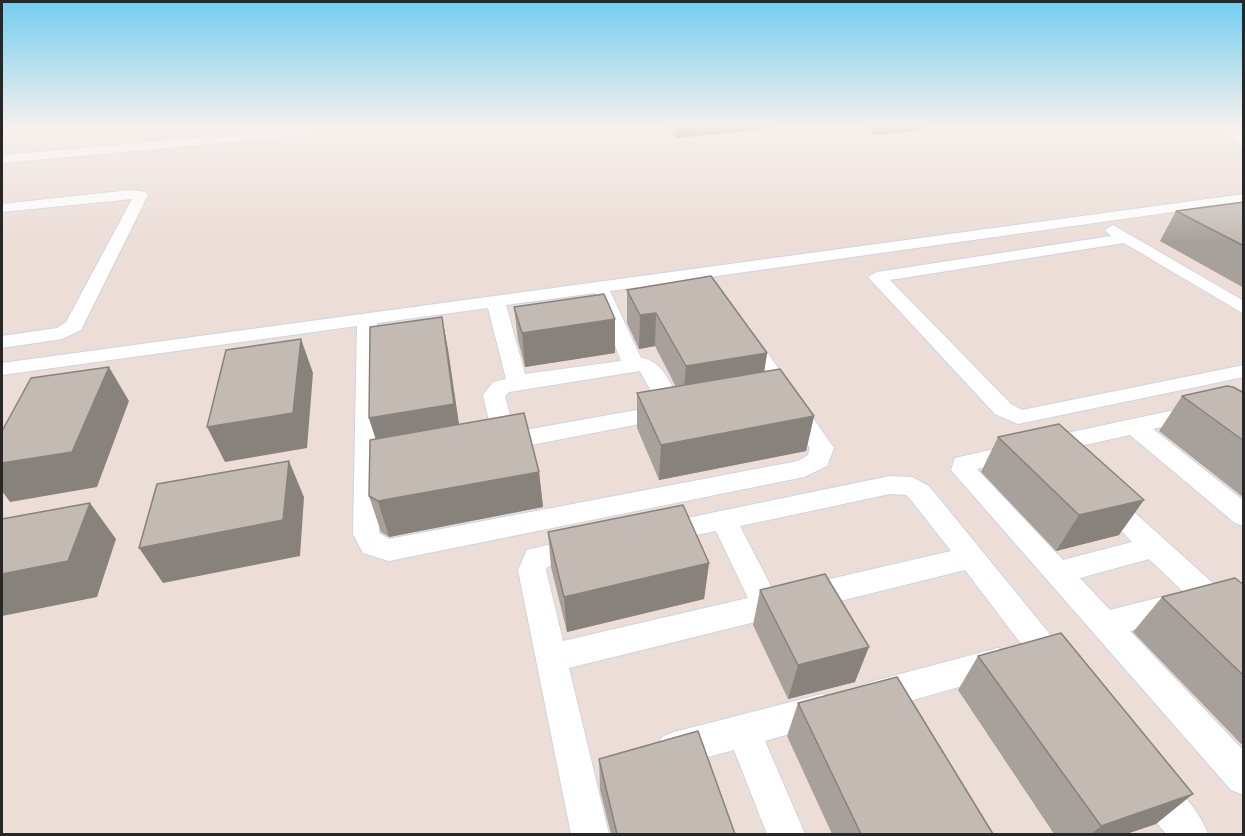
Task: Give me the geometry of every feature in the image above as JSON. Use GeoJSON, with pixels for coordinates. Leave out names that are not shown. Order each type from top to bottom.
{"type":"FeatureCollection","features":[{"type":"Feature","properties":{"kind":"street"},"geometry":{"type":"LineString","coordinates":[[2,208],[130,194],[141,195],[74,326],[62,333],[2,342]]}},
{"type":"Feature","properties":{"kind":"street"},"geometry":{"type":"LineString","coordinates":[[2,369],[1244,198]]}},
{"type":"Feature","properties":{"kind":"street"},"geometry":{"type":"LineString","coordinates":[[1094,218],[1244,309]]}},
{"type":"Feature","properties":{"kind":"street"},"geometry":{"type":"LineString","coordinates":[[981,234],[1010,255]]}},
{"type":"Feature","properties":{"kind":"street"},"geometry":{"type":"LineString","coordinates":[[956,237],[985,259]]}},
{"type":"Feature","properties":{"kind":"street"},"geometry":{"type":"LineString","coordinates":[[1126,238],[877,277],[1011,414],[1028,417],[1244,371]]}},
{"type":"Feature","properties":{"kind":"street"},"geometry":{"type":"LineString","coordinates":[[702,272],[716,293]]}},
{"type":"Feature","properties":{"kind":"street"},"geometry":{"type":"LineString","coordinates":[[600,287],[633,364]]}},
{"type":"Feature","properties":{"kind":"street"},"geometry":{"type":"LineString","coordinates":[[495,301],[517,382]]}},
{"type":"Feature","properties":{"kind":"street"},"geometry":{"type":"LineString","coordinates":[[367,319],[379,465],[366,534],[374,545],[389,550],[804,468],[819,459],[822,448],[773,393],[732,316]]}},
{"type":"Feature","properties":{"kind":"street"},"geometry":{"type":"LineString","coordinates":[[482,446],[505,442],[684,409],[651,368],[633,364],[517,382],[501,387],[494,394],[505,442]]}},
{"type":"Feature","properties":{"kind":"street"},"geometry":{"type":"LineString","coordinates":[[1209,395],[1244,420]]}},
{"type":"Feature","properties":{"kind":"street"},"geometry":{"type":"LineString","coordinates":[[1244,432],[1218,414],[1208,411],[962,466],[965,474],[1244,777]]}},
{"type":"Feature","properties":{"kind":"street"},"geometry":{"type":"LineString","coordinates":[[1134,426],[1244,516]]}},
{"type":"Feature","properties":{"kind":"street"},"geometry":{"type":"LineString","coordinates":[[1046,446],[1244,630]]}},
{"type":"Feature","properties":{"kind":"street"},"geometry":{"type":"LineString","coordinates":[[590,834],[532,570],[533,563],[541,556],[890,485],[912,486],[920,493],[1072,686]]}},
{"type":"Feature","properties":{"kind":"street"},"geometry":{"type":"LineString","coordinates":[[723,519],[766,606]]}},
{"type":"Feature","properties":{"kind":"street"},"geometry":{"type":"LineString","coordinates":[[1056,573],[1154,547]]}},
{"type":"Feature","properties":{"kind":"street"},"geometry":{"type":"LineString","coordinates":[[551,658],[970,558]]}},
{"type":"Feature","properties":{"kind":"street"},"geometry":{"type":"LineString","coordinates":[[1104,625],[1208,597]]}},
{"type":"Feature","properties":{"kind":"street"},"geometry":{"type":"LineString","coordinates":[[643,757],[1043,649]]}},
{"type":"Feature","properties":{"kind":"street"},"geometry":{"type":"LineString","coordinates":[[904,688],[922,718]]}},
{"type":"Feature","properties":{"kind":"street"},"geometry":{"type":"LineString","coordinates":[[744,731],[786,834]]}},
{"type":"Feature","properties":{"kind":"street"},"geometry":{"type":"LineString","coordinates":[[577,774],[610,765]]}},
{"type":"Feature","properties":{"kind":"street"},"geometry":{"type":"LineString","coordinates":[[1138,770],[1190,834]]}},
{"type":"Feature","properties":{"kind":"building"},"geometry":{"type":"Polygon","coordinates":[[[1244,202],[1244,246],[1176,211],[1244,202]]]}},
{"type":"Feature","properties":{"kind":"building"},"geometry":{"type":"Polygon","coordinates":[[[711,276],[767,353],[686,366],[656,313],[640,315],[627,290],[711,276]]]}},
{"type":"Feature","properties":{"kind":"building"},"geometry":{"type":"Polygon","coordinates":[[[604,294],[615,319],[522,333],[514,307],[604,294]]]}},
{"type":"Feature","properties":{"kind":"building"},"geometry":{"type":"Polygon","coordinates":[[[442,317],[454,404],[369,418],[370,327],[442,317]]]}},
{"type":"Feature","properties":{"kind":"building"},"geometry":{"type":"Polygon","coordinates":[[[301,339],[293,413],[207,427],[226,350],[301,339]]]}},
{"type":"Feature","properties":{"kind":"building"},"geometry":{"type":"Polygon","coordinates":[[[109,367],[72,452],[2,463],[2,431],[31,378],[109,367]]]}},
{"type":"Feature","properties":{"kind":"building"},"geometry":{"type":"Polygon","coordinates":[[[780,369],[814,416],[661,445],[637,393],[780,369]]]}},
{"type":"Feature","properties":{"kind":"building"},"geometry":{"type":"Polygon","coordinates":[[[1227,386],[1244,393],[1244,441],[1182,396],[1227,386]]]}},
{"type":"Feature","properties":{"kind":"building"},"geometry":{"type":"Polygon","coordinates":[[[524,413],[539,472],[378,501],[369,496],[370,440],[524,413]]]}},
{"type":"Feature","properties":{"kind":"building"},"geometry":{"type":"Polygon","coordinates":[[[1059,424],[1144,500],[1079,515],[998,437],[1059,424]]]}},
{"type":"Feature","properties":{"kind":"building"},"geometry":{"type":"Polygon","coordinates":[[[289,461],[283,520],[139,548],[157,484],[289,461]]]}},
{"type":"Feature","properties":{"kind":"building"},"geometry":{"type":"Polygon","coordinates":[[[90,503],[68,561],[2,574],[2,519],[90,503]]]}},
{"type":"Feature","properties":{"kind":"building"},"geometry":{"type":"Polygon","coordinates":[[[683,505],[709,563],[564,597],[548,532],[683,505]]]}},
{"type":"Feature","properties":{"kind":"building"},"geometry":{"type":"Polygon","coordinates":[[[825,574],[869,647],[798,665],[760,590],[825,574]]]}},
{"type":"Feature","properties":{"kind":"building"},"geometry":{"type":"Polygon","coordinates":[[[1235,578],[1244,585],[1244,676],[1162,597],[1235,578]]]}},
{"type":"Feature","properties":{"kind":"building"},"geometry":{"type":"Polygon","coordinates":[[[1061,633],[1193,794],[1101,826],[978,656],[1061,633]]]}},
{"type":"Feature","properties":{"kind":"building"},"geometry":{"type":"Polygon","coordinates":[[[897,677],[993,834],[861,834],[798,703],[897,677]]]}},
{"type":"Feature","properties":{"kind":"building"},"geometry":{"type":"Polygon","coordinates":[[[698,731],[735,834],[617,834],[599,759],[698,731]]]}}]}
